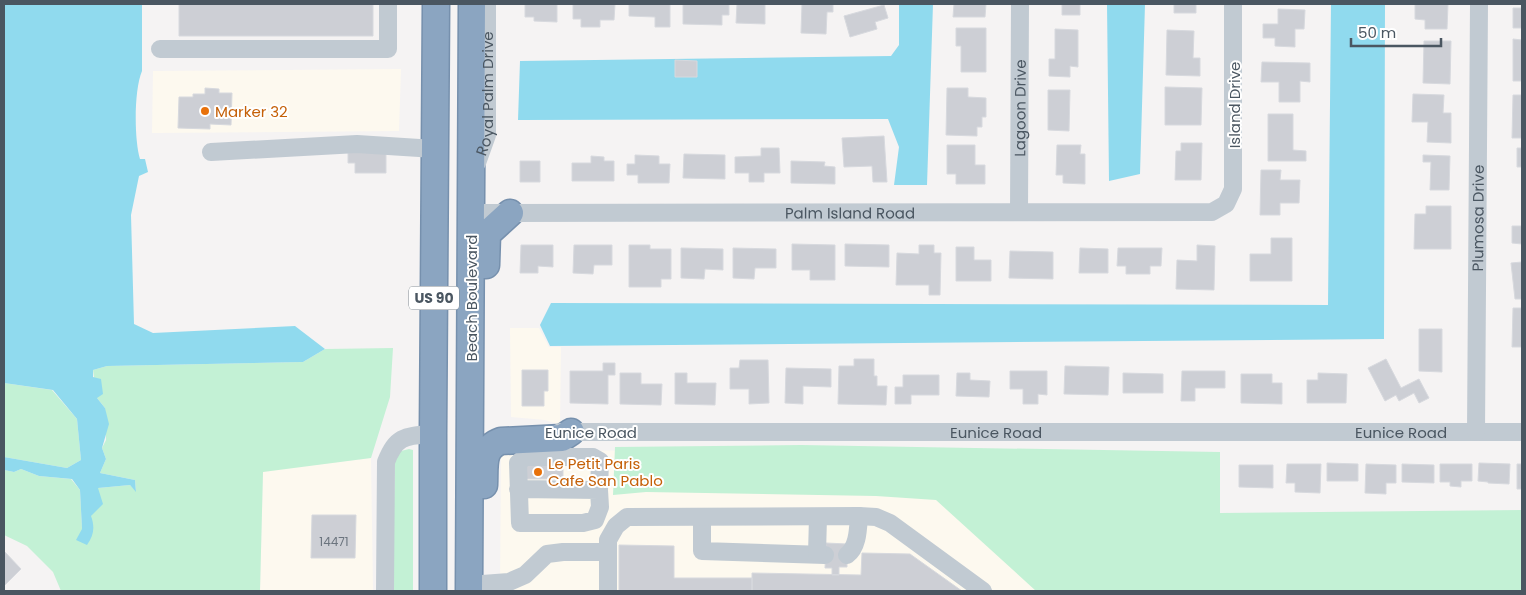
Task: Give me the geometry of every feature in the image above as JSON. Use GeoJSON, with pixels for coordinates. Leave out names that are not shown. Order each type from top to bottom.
{"type":"FeatureCollection","features":[{"type":"Feature","properties":{"kind":"highway","name":"Beach Boulevard"},"geometry":{"type":"LineString","coordinates":[[469,588],[472,4]]}},
{"type":"Feature","properties":{"kind":"highway","name":"US 90"},"geometry":{"type":"LineString","coordinates":[[434,589],[432,434],[436,9]]}},
{"type":"Feature","properties":{"kind":"highway"},"geometry":{"type":"LineString","coordinates":[[436,9],[449,44],[450,191],[458,203],[471,213]]}},
{"type":"Feature","properties":{"kind":"highway"},"geometry":{"type":"LineString","coordinates":[[470,402],[487,369],[487,234],[510,213]]}},
{"type":"Feature","properties":{"kind":"highway"},"geometry":{"type":"LineString","coordinates":[[434,255],[444,271],[453,315],[455,415],[460,423],[470,432]]}},
{"type":"Feature","properties":{"kind":"highway"},"geometry":{"type":"LineString","coordinates":[[470,546],[478,538],[483,528],[486,452],[490,447],[501,441],[562,438],[571,432]]}},
{"type":"Feature","properties":{"kind":"highway"},"geometry":{"type":"LineString","coordinates":[[432,434],[445,446],[450,454],[449,520],[459,573],[469,588]]}},
{"type":"Feature","properties":{"kind":"street"},"geometry":{"type":"LineString","coordinates":[[160,49],[388,49],[388,4]]}},
{"type":"Feature","properties":{"kind":"street","name":"Royal Palm Drive"},"geometry":{"type":"LineString","coordinates":[[472,180],[487,136],[487,4]]}},
{"type":"Feature","properties":{"kind":"street","name":"Lagoon Drive"},"geometry":{"type":"LineString","coordinates":[[1019,212],[1020,4]]}},
{"type":"Feature","properties":{"kind":"street","name":"Island Drive"},"geometry":{"type":"LineString","coordinates":[[1226,204],[1233,189],[1234,175],[1233,4]]}},
{"type":"Feature","properties":{"kind":"street","name":"Plumosa Drive"},"geometry":{"type":"LineString","coordinates":[[1476,432],[1479,4]]}},
{"type":"Feature","properties":{"kind":"street"},"geometry":{"type":"LineString","coordinates":[[211,152],[357,144],[435,149]]}},
{"type":"Feature","properties":{"kind":"street","name":"Palm Island Road"},"geometry":{"type":"LineString","coordinates":[[471,213],[1212,212],[1226,204]]}},
{"type":"Feature","properties":{"kind":"street","name":"Eunice Road"},"geometry":{"type":"LineString","coordinates":[[470,432],[1522,432]]}},
{"type":"Feature","properties":{"kind":"street"},"geometry":{"type":"LineString","coordinates":[[385,591],[386,462],[391,449],[397,441],[432,434]]}},
{"type":"Feature","properties":{"kind":"street"},"geometry":{"type":"LineString","coordinates":[[525,457],[593,457],[600,461],[599,490],[600,507],[595,520],[583,523],[520,523],[518,463],[525,457]]}},
{"type":"Feature","properties":{"kind":"street"},"geometry":{"type":"LineString","coordinates":[[518,489],[599,490]]}},
{"type":"Feature","properties":{"kind":"street"},"geometry":{"type":"LineString","coordinates":[[702,517],[702,551],[821,555],[818,516]]}},
{"type":"Feature","properties":{"kind":"street"},"geometry":{"type":"LineString","coordinates":[[847,556],[851,552],[856,540],[859,516]]}},
{"type":"Feature","properties":{"kind":"street"},"geometry":{"type":"LineString","coordinates":[[608,591],[608,540],[616,526],[628,517],[876,516],[890,523],[982,591]]}},
{"type":"Feature","properties":{"kind":"street"},"geometry":{"type":"LineString","coordinates":[[569,552],[570,523]]}},
{"type":"Feature","properties":{"kind":"street"},"geometry":{"type":"LineString","coordinates":[[469,588],[509,582],[525,575],[547,554],[608,552]]}},
{"type":"Feature","properties":{"kind":"shaded area"},"geometry":{"type":"Polygon","coordinates":[[[401,69],[399,131],[152,133],[153,71],[401,69]]]}},
{"type":"Feature","properties":{"kind":"shaded area"},"geometry":{"type":"Polygon","coordinates":[[[510,328],[539,328],[549,347],[561,347],[560,425],[545,420],[511,417],[510,328]]]}},
{"type":"Feature","properties":{"kind":"shaded area"},"geometry":{"type":"Polygon","coordinates":[[[501,450],[1061,453],[1059,591],[500,591],[501,450]]]}},
{"type":"Feature","properties":{"kind":"shaded area"},"geometry":{"type":"Polygon","coordinates":[[[371,458],[373,591],[260,591],[263,471],[371,458]]]}},
{"type":"Feature","properties":{"kind":"green space"},"geometry":{"type":"Polygon","coordinates":[[[393,348],[390,397],[371,458],[263,472],[260,591],[61,591],[53,572],[27,546],[4,535],[4,470],[14,472],[21,469],[39,476],[71,479],[80,490],[82,529],[91,516],[98,488],[130,485],[136,491],[135,480],[100,473],[106,459],[102,448],[106,440],[105,408],[97,398],[93,370],[107,366],[303,362],[325,349],[393,348]]]}},
{"type":"Feature","properties":{"kind":"green space"},"geometry":{"type":"Polygon","coordinates":[[[4,383],[52,390],[77,419],[81,460],[67,468],[4,457],[4,383]]]}},
{"type":"Feature","properties":{"kind":"green space"},"geometry":{"type":"Polygon","coordinates":[[[801,445],[1220,452],[1220,513],[1522,510],[1522,591],[1036,591],[936,500],[876,496],[646,492],[613,495],[615,447],[801,445]]]}},
{"type":"Feature","properties":{"kind":"green space"},"geometry":{"type":"Polygon","coordinates":[[[413,450],[413,591],[392,591],[395,459],[401,451],[413,450]]]}},
{"type":"Feature","properties":{"kind":"water"},"geometry":{"type":"Polygon","coordinates":[[[4,4],[142,4],[142,71],[137,90],[136,127],[140,159],[145,159],[148,172],[139,176],[131,215],[134,324],[153,333],[295,326],[325,349],[303,362],[107,366],[93,370],[93,377],[101,379],[103,394],[97,398],[105,408],[109,424],[102,448],[106,459],[100,473],[135,480],[136,492],[130,485],[98,488],[103,504],[91,516],[93,531],[87,545],[76,540],[82,529],[80,490],[72,479],[39,476],[21,469],[14,472],[4,470],[4,457],[67,468],[81,460],[77,419],[53,390],[4,383],[4,4]]]}},
{"type":"Feature","properties":{"kind":"water"},"geometry":{"type":"Polygon","coordinates":[[[899,4],[933,4],[927,185],[894,185],[899,147],[888,119],[518,120],[520,61],[891,56],[899,45],[899,4]]]}},
{"type":"Feature","properties":{"kind":"water"},"geometry":{"type":"Polygon","coordinates":[[[1107,4],[1145,4],[1140,174],[1109,181],[1107,4]]]}},
{"type":"Feature","properties":{"kind":"water"},"geometry":{"type":"Polygon","coordinates":[[[1331,4],[1385,4],[1384,339],[550,346],[540,325],[551,303],[1328,305],[1331,4]]]}},
{"type":"Feature","properties":{"kind":"building"},"geometry":{"type":"Polygon","coordinates":[[[179,4],[373,4],[373,36],[179,36],[179,4]]]}},
{"type":"Feature","properties":{"kind":"building"},"geometry":{"type":"Polygon","coordinates":[[[525,4],[557,4],[557,22],[534,21],[534,17],[525,17],[525,4]]]}},
{"type":"Feature","properties":{"kind":"building"},"geometry":{"type":"Polygon","coordinates":[[[573,4],[615,4],[614,20],[600,20],[600,27],[581,27],[581,19],[573,19],[573,4]]]}},
{"type":"Feature","properties":{"kind":"building"},"geometry":{"type":"Polygon","coordinates":[[[629,4],[670,4],[670,27],[655,27],[655,17],[629,16],[629,4]]]}},
{"type":"Feature","properties":{"kind":"building"},"geometry":{"type":"Polygon","coordinates":[[[683,4],[729,4],[729,15],[722,15],[722,25],[683,24],[683,4]]]}},
{"type":"Feature","properties":{"kind":"building"},"geometry":{"type":"Polygon","coordinates":[[[737,4],[765,4],[765,24],[736,23],[737,4]]]}},
{"type":"Feature","properties":{"kind":"building"},"geometry":{"type":"Polygon","coordinates":[[[802,4],[833,4],[833,12],[827,12],[826,34],[801,33],[802,4]]]}},
{"type":"Feature","properties":{"kind":"building"},"geometry":{"type":"Polygon","coordinates":[[[954,4],[986,4],[985,17],[953,17],[954,4]]]}},
{"type":"Feature","properties":{"kind":"building"},"geometry":{"type":"Polygon","coordinates":[[[1062,4],[1080,4],[1080,15],[1062,15],[1062,4]]]}},
{"type":"Feature","properties":{"kind":"building"},"geometry":{"type":"Polygon","coordinates":[[[1174,4],[1196,4],[1196,13],[1174,13],[1174,4]]]}},
{"type":"Feature","properties":{"kind":"building"},"geometry":{"type":"Polygon","coordinates":[[[1415,4],[1448,4],[1447,29],[1425,29],[1425,20],[1415,19],[1415,4]]]}},
{"type":"Feature","properties":{"kind":"building"},"geometry":{"type":"Polygon","coordinates":[[[884,5],[888,18],[875,22],[877,29],[850,37],[844,16],[884,5]]]}},
{"type":"Feature","properties":{"kind":"building"},"geometry":{"type":"Polygon","coordinates":[[[1513,8],[1522,8],[1522,28],[1513,28],[1513,8]]]}},
{"type":"Feature","properties":{"kind":"building"},"geometry":{"type":"Polygon","coordinates":[[[1278,9],[1305,10],[1304,29],[1295,29],[1295,47],[1275,46],[1275,38],[1263,38],[1263,24],[1278,24],[1278,9]]]}},
{"type":"Feature","properties":{"kind":"building"},"geometry":{"type":"Polygon","coordinates":[[[956,28],[986,28],[986,72],[961,72],[961,46],[956,46],[956,28]]]}},
{"type":"Feature","properties":{"kind":"building"},"geometry":{"type":"Polygon","coordinates":[[[1055,29],[1078,30],[1078,67],[1070,66],[1070,77],[1049,76],[1049,59],[1055,59],[1055,29]]]}},
{"type":"Feature","properties":{"kind":"building"},"geometry":{"type":"Polygon","coordinates":[[[1167,30],[1194,31],[1193,58],[1200,58],[1200,76],[1166,75],[1167,30]]]}},
{"type":"Feature","properties":{"kind":"building"},"geometry":{"type":"Polygon","coordinates":[[[1513,39],[1522,40],[1522,81],[1513,81],[1513,39]]]}},
{"type":"Feature","properties":{"kind":"building"},"geometry":{"type":"Polygon","coordinates":[[[1424,41],[1451,41],[1450,84],[1423,83],[1424,41]]]}},
{"type":"Feature","properties":{"kind":"building"},"geometry":{"type":"Polygon","coordinates":[[[675,60],[697,61],[697,77],[675,77],[675,60]]]}},
{"type":"Feature","properties":{"kind":"building"},"geometry":{"type":"Polygon","coordinates":[[[1262,62],[1310,63],[1310,82],[1300,81],[1300,102],[1279,102],[1279,82],[1261,82],[1262,62]]]}},
{"type":"Feature","properties":{"kind":"building"},"geometry":{"type":"Polygon","coordinates":[[[1165,87],[1202,88],[1201,125],[1165,125],[1165,87]]]}},
{"type":"Feature","properties":{"kind":"building","name":"Marker 32"},"geometry":{"type":"Polygon","coordinates":[[[205,88],[219,89],[219,93],[232,93],[231,125],[210,124],[210,129],[178,128],[179,97],[193,97],[193,94],[205,94],[205,88]]]}},
{"type":"Feature","properties":{"kind":"building"},"geometry":{"type":"Polygon","coordinates":[[[947,88],[968,88],[968,97],[986,98],[986,117],[982,117],[982,127],[977,127],[977,136],[946,135],[947,88]]]}},
{"type":"Feature","properties":{"kind":"building"},"geometry":{"type":"Polygon","coordinates":[[[1048,90],[1070,90],[1069,131],[1048,130],[1048,90]]]}},
{"type":"Feature","properties":{"kind":"building"},"geometry":{"type":"Polygon","coordinates":[[[1413,94],[1444,95],[1443,113],[1451,113],[1451,143],[1427,142],[1428,122],[1412,122],[1413,94]]]}},
{"type":"Feature","properties":{"kind":"building"},"geometry":{"type":"Polygon","coordinates":[[[1513,95],[1522,95],[1522,138],[1512,138],[1513,95]]]}},
{"type":"Feature","properties":{"kind":"building"},"geometry":{"type":"Polygon","coordinates":[[[1268,114],[1293,114],[1293,150],[1306,151],[1306,161],[1268,161],[1268,114]]]}},
{"type":"Feature","properties":{"kind":"building"},"geometry":{"type":"Polygon","coordinates":[[[884,136],[887,182],[873,182],[872,166],[844,167],[842,138],[884,136]]]}},
{"type":"Feature","properties":{"kind":"building"},"geometry":{"type":"Polygon","coordinates":[[[1181,143],[1202,143],[1201,180],[1175,180],[1176,151],[1181,151],[1181,143]]]}},
{"type":"Feature","properties":{"kind":"building"},"geometry":{"type":"Polygon","coordinates":[[[947,145],[975,145],[975,165],[985,165],[985,184],[956,184],[956,174],[947,174],[947,145]]]}},
{"type":"Feature","properties":{"kind":"building"},"geometry":{"type":"Polygon","coordinates":[[[1057,145],[1081,145],[1080,154],[1085,154],[1085,184],[1063,183],[1063,175],[1056,175],[1057,145]]]}},
{"type":"Feature","properties":{"kind":"building"},"geometry":{"type":"Polygon","coordinates":[[[386,148],[386,173],[355,173],[355,163],[348,163],[348,153],[386,148]]]}},
{"type":"Feature","properties":{"kind":"building"},"geometry":{"type":"Polygon","coordinates":[[[761,148],[779,148],[780,173],[764,173],[764,182],[749,182],[749,173],[735,173],[735,157],[761,156],[761,148]]]}},
{"type":"Feature","properties":{"kind":"building"},"geometry":{"type":"Polygon","coordinates":[[[1517,148],[1522,148],[1522,167],[1517,167],[1517,148]]]}},
{"type":"Feature","properties":{"kind":"building"},"geometry":{"type":"Polygon","coordinates":[[[684,154],[725,155],[725,179],[683,178],[684,154]]]}},
{"type":"Feature","properties":{"kind":"building"},"geometry":{"type":"Polygon","coordinates":[[[635,155],[659,156],[659,164],[670,164],[669,183],[638,183],[638,175],[627,175],[627,164],[635,164],[635,155]]]}},
{"type":"Feature","properties":{"kind":"building"},"geometry":{"type":"Polygon","coordinates":[[[1423,155],[1450,156],[1449,190],[1430,190],[1431,162],[1423,162],[1423,155]]]}},
{"type":"Feature","properties":{"kind":"building"},"geometry":{"type":"Polygon","coordinates":[[[591,156],[604,157],[604,161],[614,161],[614,181],[572,181],[572,163],[591,163],[591,156]]]}},
{"type":"Feature","properties":{"kind":"building"},"geometry":{"type":"Polygon","coordinates":[[[520,161],[540,161],[540,182],[520,182],[520,161]]]}},
{"type":"Feature","properties":{"kind":"building"},"geometry":{"type":"Polygon","coordinates":[[[791,161],[825,162],[824,166],[835,167],[835,184],[791,183],[791,161]]]}},
{"type":"Feature","properties":{"kind":"building"},"geometry":{"type":"Polygon","coordinates":[[[1261,170],[1281,170],[1280,180],[1300,180],[1299,203],[1280,203],[1280,215],[1260,215],[1261,170]]]}},
{"type":"Feature","properties":{"kind":"building"},"geometry":{"type":"Polygon","coordinates":[[[1426,206],[1451,206],[1451,249],[1414,249],[1415,214],[1426,214],[1426,206]]]}},
{"type":"Feature","properties":{"kind":"building"},"geometry":{"type":"Polygon","coordinates":[[[1512,226],[1522,226],[1522,244],[1512,243],[1512,226]]]}},
{"type":"Feature","properties":{"kind":"building"},"geometry":{"type":"Polygon","coordinates":[[[1271,238],[1292,238],[1292,281],[1250,281],[1250,254],[1271,254],[1271,238]]]}},
{"type":"Feature","properties":{"kind":"building"},"geometry":{"type":"Polygon","coordinates":[[[792,244],[835,245],[835,280],[810,280],[810,270],[792,270],[792,244]]]}},
{"type":"Feature","properties":{"kind":"building"},"geometry":{"type":"Polygon","coordinates":[[[845,244],[889,245],[889,267],[845,266],[845,244]]]}},
{"type":"Feature","properties":{"kind":"building"},"geometry":{"type":"Polygon","coordinates":[[[521,245],[553,245],[553,267],[538,266],[538,273],[520,273],[521,245]]]}},
{"type":"Feature","properties":{"kind":"building"},"geometry":{"type":"Polygon","coordinates":[[[574,245],[612,245],[612,265],[594,265],[593,274],[573,273],[574,245]]]}},
{"type":"Feature","properties":{"kind":"building"},"geometry":{"type":"Polygon","coordinates":[[[629,245],[650,245],[650,249],[671,249],[671,279],[661,279],[661,287],[629,287],[629,245]]]}},
{"type":"Feature","properties":{"kind":"building"},"geometry":{"type":"Polygon","coordinates":[[[919,245],[934,245],[934,253],[941,253],[940,295],[929,295],[929,285],[896,285],[897,253],[919,254],[919,245]]]}},
{"type":"Feature","properties":{"kind":"building"},"geometry":{"type":"Polygon","coordinates":[[[1197,245],[1215,246],[1214,290],[1176,289],[1177,260],[1197,261],[1197,245]]]}},
{"type":"Feature","properties":{"kind":"building"},"geometry":{"type":"Polygon","coordinates":[[[956,247],[974,247],[974,260],[991,260],[991,281],[956,281],[956,247]]]}},
{"type":"Feature","properties":{"kind":"building"},"geometry":{"type":"Polygon","coordinates":[[[681,248],[723,249],[723,270],[705,269],[704,279],[681,278],[681,248]]]}},
{"type":"Feature","properties":{"kind":"building"},"geometry":{"type":"Polygon","coordinates":[[[733,248],[776,249],[776,268],[755,268],[754,279],[733,278],[733,248]]]}},
{"type":"Feature","properties":{"kind":"building"},"geometry":{"type":"Polygon","coordinates":[[[1080,248],[1108,249],[1108,273],[1079,273],[1080,248]]]}},
{"type":"Feature","properties":{"kind":"building"},"geometry":{"type":"Polygon","coordinates":[[[1118,248],[1162,248],[1161,266],[1150,266],[1150,274],[1126,274],[1126,266],[1117,266],[1118,248]]]}},
{"type":"Feature","properties":{"kind":"building"},"geometry":{"type":"Polygon","coordinates":[[[1010,251],[1053,252],[1053,279],[1009,278],[1010,251]]]}},
{"type":"Feature","properties":{"kind":"building"},"geometry":{"type":"Polygon","coordinates":[[[1522,262],[1522,299],[1515,299],[1511,263],[1522,262]]]}},
{"type":"Feature","properties":{"kind":"building"},"geometry":{"type":"Polygon","coordinates":[[[1513,308],[1522,308],[1522,347],[1512,347],[1513,308]]]}},
{"type":"Feature","properties":{"kind":"building"},"geometry":{"type":"Polygon","coordinates":[[[1419,329],[1442,329],[1442,372],[1419,371],[1419,329]]]}},
{"type":"Feature","properties":{"kind":"building"},"geometry":{"type":"Polygon","coordinates":[[[854,359],[874,359],[874,376],[877,376],[877,386],[887,386],[886,405],[838,404],[839,366],[854,366],[854,359]]]}},
{"type":"Feature","properties":{"kind":"building"},"geometry":{"type":"Polygon","coordinates":[[[1386,359],[1401,388],[1419,379],[1429,398],[1419,403],[1414,393],[1399,401],[1396,395],[1385,401],[1368,368],[1386,359]]]}},
{"type":"Feature","properties":{"kind":"building"},"geometry":{"type":"Polygon","coordinates":[[[740,360],[768,360],[769,403],[749,404],[749,389],[730,389],[730,368],[739,368],[740,360]]]}},
{"type":"Feature","properties":{"kind":"building"},"geometry":{"type":"Polygon","coordinates":[[[603,363],[615,363],[615,375],[608,375],[608,404],[570,403],[570,371],[603,371],[603,363]]]}},
{"type":"Feature","properties":{"kind":"building"},"geometry":{"type":"Polygon","coordinates":[[[1065,366],[1109,367],[1108,395],[1064,394],[1065,366]]]}},
{"type":"Feature","properties":{"kind":"building"},"geometry":{"type":"Polygon","coordinates":[[[786,368],[831,369],[831,387],[803,386],[803,404],[785,403],[786,368]]]}},
{"type":"Feature","properties":{"kind":"building"},"geometry":{"type":"Polygon","coordinates":[[[522,370],[548,370],[548,391],[544,391],[544,406],[522,406],[522,370]]]}},
{"type":"Feature","properties":{"kind":"building"},"geometry":{"type":"Polygon","coordinates":[[[1010,371],[1047,371],[1047,395],[1038,394],[1038,404],[1023,404],[1023,389],[1010,389],[1010,371]]]}},
{"type":"Feature","properties":{"kind":"building"},"geometry":{"type":"Polygon","coordinates":[[[1182,371],[1225,371],[1225,388],[1195,388],[1195,401],[1181,401],[1182,371]]]}},
{"type":"Feature","properties":{"kind":"building"},"geometry":{"type":"Polygon","coordinates":[[[620,373],[641,373],[641,384],[662,384],[661,405],[620,404],[620,373]]]}},
{"type":"Feature","properties":{"kind":"building"},"geometry":{"type":"Polygon","coordinates":[[[675,373],[687,373],[687,383],[716,383],[715,405],[675,404],[675,373]]]}},
{"type":"Feature","properties":{"kind":"building"},"geometry":{"type":"Polygon","coordinates":[[[957,373],[970,373],[970,380],[990,381],[989,397],[956,396],[957,373]]]}},
{"type":"Feature","properties":{"kind":"building"},"geometry":{"type":"Polygon","coordinates":[[[1123,373],[1163,374],[1163,393],[1123,393],[1123,373]]]}},
{"type":"Feature","properties":{"kind":"building"},"geometry":{"type":"Polygon","coordinates":[[[1318,373],[1347,374],[1346,403],[1307,403],[1307,380],[1318,380],[1318,373]]]}},
{"type":"Feature","properties":{"kind":"building"},"geometry":{"type":"Polygon","coordinates":[[[1241,374],[1272,374],[1272,383],[1282,383],[1282,404],[1241,403],[1241,374]]]}},
{"type":"Feature","properties":{"kind":"building"},"geometry":{"type":"Polygon","coordinates":[[[903,375],[939,375],[939,395],[911,395],[911,404],[895,404],[895,387],[903,387],[903,375]]]}},
{"type":"Feature","properties":{"kind":"building"},"geometry":{"type":"Polygon","coordinates":[[[524,463],[563,463],[563,479],[524,479],[524,463]]]}},
{"type":"Feature","properties":{"kind":"building"},"geometry":{"type":"Polygon","coordinates":[[[1327,463],[1358,464],[1358,481],[1327,481],[1327,463]]]}},
{"type":"Feature","properties":{"kind":"building"},"geometry":{"type":"Polygon","coordinates":[[[1479,463],[1510,464],[1509,484],[1478,481],[1479,463]]]}},
{"type":"Feature","properties":{"kind":"building"},"geometry":{"type":"Polygon","coordinates":[[[1287,464],[1321,464],[1320,493],[1295,492],[1295,483],[1286,483],[1287,464]]]}},
{"type":"Feature","properties":{"kind":"building"},"geometry":{"type":"Polygon","coordinates":[[[1366,464],[1396,465],[1396,483],[1386,483],[1386,494],[1365,493],[1366,464]]]}},
{"type":"Feature","properties":{"kind":"building"},"geometry":{"type":"Polygon","coordinates":[[[1402,464],[1434,465],[1434,483],[1402,482],[1402,464]]]}},
{"type":"Feature","properties":{"kind":"building"},"geometry":{"type":"Polygon","coordinates":[[[1440,464],[1472,464],[1472,481],[1461,481],[1461,487],[1450,486],[1450,482],[1440,482],[1440,464]]]}},
{"type":"Feature","properties":{"kind":"building"},"geometry":{"type":"Polygon","coordinates":[[[1517,464],[1522,464],[1522,489],[1517,489],[1517,464]]]}},
{"type":"Feature","properties":{"kind":"building"},"geometry":{"type":"Polygon","coordinates":[[[1239,465],[1273,465],[1273,488],[1239,487],[1239,465]]]}},
{"type":"Feature","properties":{"kind":"building"},"geometry":{"type":"Polygon","coordinates":[[[312,515],[356,515],[355,558],[311,558],[312,515]]]}},
{"type":"Feature","properties":{"kind":"building"},"geometry":{"type":"Polygon","coordinates":[[[826,543],[847,544],[847,567],[839,567],[839,575],[832,575],[832,568],[825,568],[826,543]]]}},
{"type":"Feature","properties":{"kind":"building"},"geometry":{"type":"Polygon","coordinates":[[[619,545],[674,546],[674,578],[752,578],[752,591],[619,591],[619,545]]]}},
{"type":"Feature","properties":{"kind":"building"},"geometry":{"type":"Polygon","coordinates":[[[4,551],[21,569],[4,586],[4,551]]]}},
{"type":"Feature","properties":{"kind":"building"},"geometry":{"type":"Polygon","coordinates":[[[862,553],[910,554],[962,591],[752,591],[752,573],[861,575],[862,553]]]}},
{"type":"Feature","properties":{"kind":"place","name":"Marker 32"},"geometry":{"type":"Point","coordinates":[205,111]}},
{"type":"Feature","properties":{"kind":"place","name":"Le Petit Paris Cafe San Pablo"},"geometry":{"type":"Point","coordinates":[538,472]}}]}
